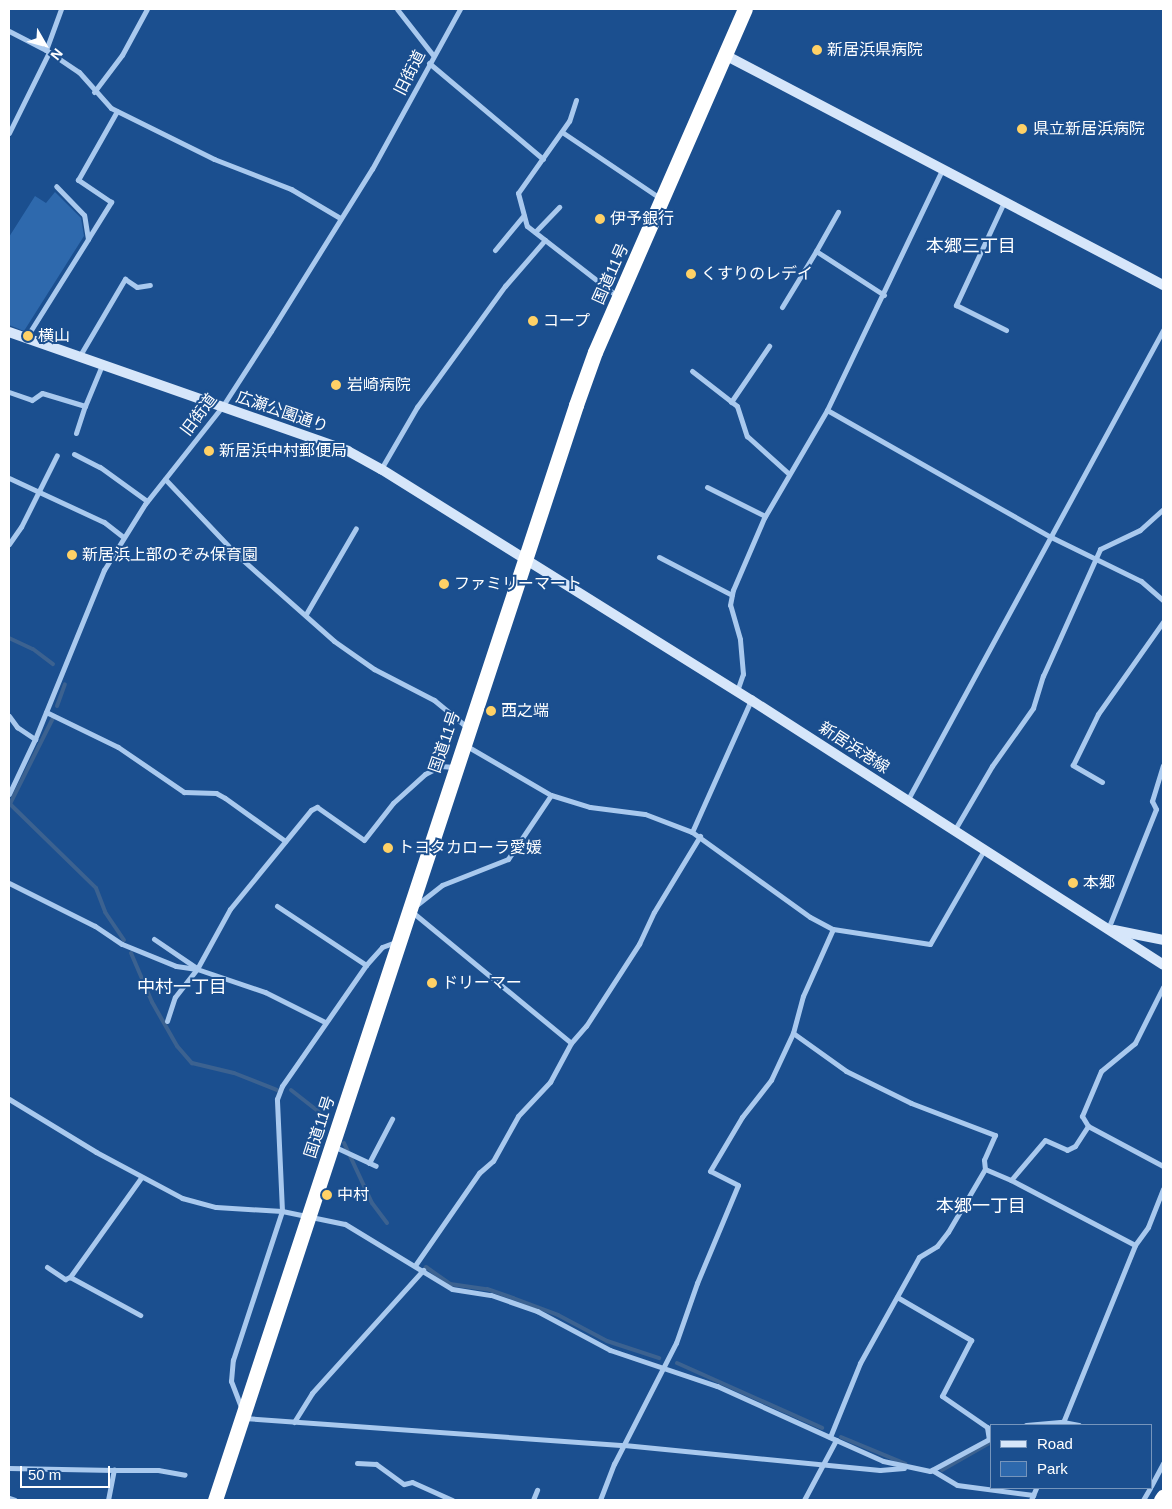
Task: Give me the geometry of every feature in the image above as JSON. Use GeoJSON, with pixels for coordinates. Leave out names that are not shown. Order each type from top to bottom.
{"type":"FeatureCollection","features":[{"type":"Feature","properties":{"kind":"highway","name":"国道11号"},"geometry":{"type":"LineString","coordinates":[[215,1500],[310,1214],[338,1149],[409,909],[468,728],[527,559],[576,405],[620,297],[745,9]]}},
{"type":"Feature","properties":{"kind":"street"},"geometry":{"type":"LineString","coordinates":[[9,133],[48,51],[61,9]]}},
{"type":"Feature","properties":{"kind":"street"},"geometry":{"type":"LineString","coordinates":[[94,92],[122,55],[148,9]]}},
{"type":"Feature","properties":{"kind":"street"},"geometry":{"type":"LineString","coordinates":[[397,9],[433,55]]}},
{"type":"Feature","properties":{"kind":"street","name":"旧街道"},"geometry":{"type":"LineString","coordinates":[[9,794],[35,739],[104,570],[147,501],[222,407],[395,130],[433,55],[460,9]]}},
{"type":"Feature","properties":{"kind":"street"},"geometry":{"type":"LineString","coordinates":[[9,31],[48,51],[79,72],[94,92],[117,111],[230,166],[291,189],[340,218]]}},
{"type":"Feature","properties":{"kind":"street"},"geometry":{"type":"LineString","coordinates":[[725,55],[1163,285]]}},
{"type":"Feature","properties":{"kind":"street"},"geometry":{"type":"LineString","coordinates":[[429,63],[543,159]]}},
{"type":"Feature","properties":{"kind":"street"},"geometry":{"type":"LineString","coordinates":[[576,100],[562,132],[518,193],[527,226],[620,297]]}},
{"type":"Feature","properties":{"kind":"street"},"geometry":{"type":"LineString","coordinates":[[26,338],[111,202],[78,180],[117,111]]}},
{"type":"Feature","properties":{"kind":"street"},"geometry":{"type":"LineString","coordinates":[[562,132],[662,200]]}},
{"type":"Feature","properties":{"kind":"street"},"geometry":{"type":"LineString","coordinates":[[736,691],[743,674],[740,639],[730,605],[732,595],[765,516],[788,473],[827,410],[884,295],[942,170]]}},
{"type":"Feature","properties":{"kind":"street"},"geometry":{"type":"LineString","coordinates":[[56,186],[84,215],[88,239]]}},
{"type":"Feature","properties":{"kind":"street"},"geometry":{"type":"LineString","coordinates":[[1004,202],[956,305],[1006,330]]}},
{"type":"Feature","properties":{"kind":"street"},"geometry":{"type":"LineString","coordinates":[[535,232],[559,207]]}},
{"type":"Feature","properties":{"kind":"street"},"geometry":{"type":"LineString","coordinates":[[782,307],[838,212]]}},
{"type":"Feature","properties":{"kind":"street"},"geometry":{"type":"LineString","coordinates":[[495,250],[524,215]]}},
{"type":"Feature","properties":{"kind":"street"},"geometry":{"type":"LineString","coordinates":[[382,469],[417,407],[505,286],[545,240]]}},
{"type":"Feature","properties":{"kind":"street"},"geometry":{"type":"LineString","coordinates":[[816,251],[884,295]]}},
{"type":"Feature","properties":{"kind":"street"},"geometry":{"type":"LineString","coordinates":[[79,357],[125,280],[137,287],[150,285]]}},
{"type":"Feature","properties":{"kind":"street"},"geometry":{"type":"LineString","coordinates":[[907,800],[1163,330]]}},
{"type":"Feature","properties":{"kind":"street","name":"広瀬公園通り"},"geometry":{"type":"LineString","coordinates":[[9,332],[348,451],[382,469],[527,559]]}},
{"type":"Feature","properties":{"kind":"street"},"geometry":{"type":"LineString","coordinates":[[731,402],[769,346]]}},
{"type":"Feature","properties":{"kind":"street"},"geometry":{"type":"LineString","coordinates":[[76,433],[102,365]]}},
{"type":"Feature","properties":{"kind":"street"},"geometry":{"type":"LineString","coordinates":[[692,371],[737,406],[747,436],[788,473]]}},
{"type":"Feature","properties":{"kind":"street"},"geometry":{"type":"LineString","coordinates":[[9,392],[32,400],[42,393],[85,406]]}},
{"type":"Feature","properties":{"kind":"street"},"geometry":{"type":"LineString","coordinates":[[827,410],[1051,537],[1097,561],[1141,580],[1163,600]]}},
{"type":"Feature","properties":{"kind":"street"},"geometry":{"type":"LineString","coordinates":[[74,454],[100,467],[147,501]]}},
{"type":"Feature","properties":{"kind":"street"},"geometry":{"type":"LineString","coordinates":[[9,544],[40,492],[57,455]]}},
{"type":"Feature","properties":{"kind":"street"},"geometry":{"type":"LineString","coordinates":[[9,478],[104,522],[123,537]]}},
{"type":"Feature","properties":{"kind":"street"},"geometry":{"type":"LineString","coordinates":[[165,479],[236,554],[355,657],[434,700],[468,728]]}},
{"type":"Feature","properties":{"kind":"street"},"geometry":{"type":"LineString","coordinates":[[707,487],[765,516]]}},
{"type":"Feature","properties":{"kind":"street"},"geometry":{"type":"LineString","coordinates":[[954,831],[992,766],[1033,708],[1043,676],[1097,561],[1100,549],[1140,530],[1163,509]]}},
{"type":"Feature","properties":{"kind":"street"},"geometry":{"type":"LineString","coordinates":[[306,614],[356,528]]}},
{"type":"Feature","properties":{"kind":"street"},"geometry":{"type":"LineString","coordinates":[[659,557],[732,595]]}},
{"type":"Feature","properties":{"kind":"street","name":"新居浜港線"},"geometry":{"type":"LineString","coordinates":[[527,559],[751,700],[1163,965]]}},
{"type":"Feature","properties":{"kind":"street"},"geometry":{"type":"LineString","coordinates":[[1102,782],[1073,764],[1098,714],[1163,622]]}},
{"type":"Feature","properties":{"kind":"street"},"geometry":{"type":"LineString","coordinates":[[692,832],[751,700]]}},
{"type":"Feature","properties":{"kind":"street"},"geometry":{"type":"LineString","coordinates":[[46,712],[118,747],[184,792],[216,793],[285,841]]}},
{"type":"Feature","properties":{"kind":"street"},"geometry":{"type":"LineString","coordinates":[[9,716],[16,727],[35,739]]}},
{"type":"Feature","properties":{"kind":"street"},"geometry":{"type":"LineString","coordinates":[[463,744],[551,795],[590,807],[645,814],[692,832],[810,917],[833,929],[930,944],[984,850]]}},
{"type":"Feature","properties":{"kind":"street"},"geometry":{"type":"LineString","coordinates":[[167,1021],[175,997],[197,969],[230,909],[312,810],[317,807],[364,840],[392,803],[425,774],[441,766],[455,767]]}},
{"type":"Feature","properties":{"kind":"street"},"geometry":{"type":"LineString","coordinates":[[1163,766],[1152,802],[1156,809],[1108,929],[1163,940]]}},
{"type":"Feature","properties":{"kind":"street"},"geometry":{"type":"LineString","coordinates":[[551,795],[508,859],[442,885],[423,902],[409,909],[571,1043]]}},
{"type":"Feature","properties":{"kind":"street"},"geometry":{"type":"LineString","coordinates":[[416,1264],[479,1173],[493,1161],[518,1116],[550,1082],[571,1043],[586,1026],[639,944],[654,912],[700,836]]}},
{"type":"Feature","properties":{"kind":"street"},"geometry":{"type":"LineString","coordinates":[[9,883],[95,926],[122,944],[176,966],[197,969],[266,992],[325,1022]]}},
{"type":"Feature","properties":{"kind":"street"},"geometry":{"type":"LineString","coordinates":[[276,906],[366,965]]}},
{"type":"Feature","properties":{"kind":"street"},"geometry":{"type":"LineString","coordinates":[[600,1500],[624,1445],[665,1366],[738,1185],[710,1171],[742,1117],[771,1080],[793,1033],[803,996],[833,929]]}},
{"type":"Feature","properties":{"kind":"street"},"geometry":{"type":"LineString","coordinates":[[154,939],[197,969]]}},
{"type":"Feature","properties":{"kind":"street"},"geometry":{"type":"LineString","coordinates":[[399,942],[382,947],[366,965],[282,1086],[277,1099],[282,1211],[233,1360],[231,1381],[244,1417],[624,1445],[880,1470],[904,1468],[932,1470],[957,1485],[1032,1497]]}},
{"type":"Feature","properties":{"kind":"street"},"geometry":{"type":"LineString","coordinates":[[1163,987],[1135,1043],[1101,1071],[1092,1088],[1082,1116],[1088,1126],[1163,1166]]}},
{"type":"Feature","properties":{"kind":"street"},"geometry":{"type":"LineString","coordinates":[[793,1033],[846,1071],[911,1103],[995,1135],[984,1160],[985,1170],[948,1232],[937,1246],[919,1257],[860,1363],[830,1437]]}},
{"type":"Feature","properties":{"kind":"street"},"geometry":{"type":"LineString","coordinates":[[9,1099],[141,1178],[182,1198],[216,1207],[310,1214],[345,1224],[416,1264],[452,1289],[491,1294],[551,1317],[610,1350],[665,1366],[718,1386],[836,1440],[904,1468]]}},
{"type":"Feature","properties":{"kind":"street"},"geometry":{"type":"LineString","coordinates":[[369,1163],[392,1119]]}},
{"type":"Feature","properties":{"kind":"street"},"geometry":{"type":"LineString","coordinates":[[1011,1180],[1045,1140],[1067,1150],[1075,1146],[1088,1126]]}},
{"type":"Feature","properties":{"kind":"street"},"geometry":{"type":"LineString","coordinates":[[338,1149],[376,1166]]}},
{"type":"Feature","properties":{"kind":"street"},"geometry":{"type":"LineString","coordinates":[[985,1170],[1011,1180],[1136,1245]]}},
{"type":"Feature","properties":{"kind":"street"},"geometry":{"type":"LineString","coordinates":[[70,1277],[141,1178]]}},
{"type":"Feature","properties":{"kind":"street"},"geometry":{"type":"LineString","coordinates":[[1044,1424],[1062,1423],[1136,1245],[1148,1227],[1163,1189]]}},
{"type":"Feature","properties":{"kind":"street"},"geometry":{"type":"LineString","coordinates":[[47,1267],[65,1278],[70,1277],[140,1315]]}},
{"type":"Feature","properties":{"kind":"street"},"geometry":{"type":"LineString","coordinates":[[294,1422],[312,1393],[423,1270]]}},
{"type":"Feature","properties":{"kind":"street"},"geometry":{"type":"LineString","coordinates":[[897,1297],[971,1340],[942,1396],[987,1427],[990,1439],[932,1470]]}},
{"type":"Feature","properties":{"kind":"street"},"geometry":{"type":"LineString","coordinates":[[804,1500],[836,1440]]}},
{"type":"Feature","properties":{"kind":"street"},"geometry":{"type":"LineString","coordinates":[[357,1463],[376,1464],[404,1484],[412,1482],[452,1500]]}},
{"type":"Feature","properties":{"kind":"street"},"geometry":{"type":"LineString","coordinates":[[1152,1483],[1163,1463]]}},
{"type":"Feature","properties":{"kind":"street"},"geometry":{"type":"LineString","coordinates":[[9,1468],[158,1470],[185,1475]]}},
{"type":"Feature","properties":{"kind":"street"},"geometry":{"type":"LineString","coordinates":[[108,1500],[114,1470]]}},
{"type":"Feature","properties":{"kind":"street"},"geometry":{"type":"LineString","coordinates":[[533,1500],[537,1490]]}},
{"type":"Feature","properties":{"kind":"street"},"geometry":{"type":"LineString","coordinates":[[9,1498],[15,1500]]}},
{"type":"Feature","properties":{"kind":"green space"},"geometry":{"type":"Polygon","coordinates":[[[55,192],[81,218],[84,236],[24,331],[9,325],[9,237],[35,196],[46,203],[55,192]]]}},
{"type":"Feature","properties":{"kind":"waterway"},"geometry":{"type":"LineString","coordinates":[[9,638],[33,649],[53,664]]}},
{"type":"Feature","properties":{"kind":"waterway"},"geometry":{"type":"LineString","coordinates":[[57,706],[65,684]]}},
{"type":"Feature","properties":{"kind":"waterway"},"geometry":{"type":"LineString","coordinates":[[53,718],[10,804],[96,888],[105,912],[124,940]]}},
{"type":"Feature","properties":{"kind":"waterway"},"geometry":{"type":"LineString","coordinates":[[131,953],[152,1002],[177,1046],[192,1063],[234,1073],[277,1090]]}},
{"type":"Feature","properties":{"kind":"waterway"},"geometry":{"type":"LineString","coordinates":[[291,1090],[328,1119]]}},
{"type":"Feature","properties":{"kind":"waterway"},"geometry":{"type":"LineString","coordinates":[[344,1143],[372,1203],[387,1223]]}},
{"type":"Feature","properties":{"kind":"waterway"},"geometry":{"type":"LineString","coordinates":[[426,1267],[450,1284],[487,1289],[513,1298],[558,1315],[607,1341],[659,1358]]}},
{"type":"Feature","properties":{"kind":"waterway"},"geometry":{"type":"LineString","coordinates":[[677,1363],[822,1428]]}},
{"type":"Feature","properties":{"kind":"waterway"},"geometry":{"type":"LineString","coordinates":[[841,1437],[906,1464]]}},
{"type":"Feature","properties":{"kind":"waterway"},"geometry":{"type":"LineString","coordinates":[[942,1470],[990,1443]]}},
{"type":"Feature","properties":{"kind":"place","name":"新居浜県病院"},"geometry":{"type":"Point","coordinates":[817,50]}},
{"type":"Feature","properties":{"kind":"place","name":"県立新居浜病院"},"geometry":{"type":"Point","coordinates":[1022,129]}},
{"type":"Feature","properties":{"kind":"place","name":"伊予銀行"},"geometry":{"type":"Point","coordinates":[600,219]}},
{"type":"Feature","properties":{"kind":"place","name":"くすりのレデイ"},"geometry":{"type":"Point","coordinates":[691,274]}},
{"type":"Feature","properties":{"kind":"place","name":"コープ"},"geometry":{"type":"Point","coordinates":[533,321]}},
{"type":"Feature","properties":{"kind":"place","name":"横山"},"geometry":{"type":"Point","coordinates":[28,336]}},
{"type":"Feature","properties":{"kind":"place","name":"岩崎病院"},"geometry":{"type":"Point","coordinates":[336,385]}},
{"type":"Feature","properties":{"kind":"place","name":"新居浜中村郵便局"},"geometry":{"type":"Point","coordinates":[209,451]}},
{"type":"Feature","properties":{"kind":"place","name":"新居浜上部のぞみ保育園"},"geometry":{"type":"Point","coordinates":[72,555]}},
{"type":"Feature","properties":{"kind":"place","name":"ファミリーマート"},"geometry":{"type":"Point","coordinates":[444,584]}},
{"type":"Feature","properties":{"kind":"place","name":"西之端"},"geometry":{"type":"Point","coordinates":[491,711]}},
{"type":"Feature","properties":{"kind":"place","name":"トヨタカローラ愛媛"},"geometry":{"type":"Point","coordinates":[388,848]}},
{"type":"Feature","properties":{"kind":"place","name":"本郷"},"geometry":{"type":"Point","coordinates":[1073,883]}},
{"type":"Feature","properties":{"kind":"place","name":"ドリーマー"},"geometry":{"type":"Point","coordinates":[432,983]}},
{"type":"Feature","properties":{"kind":"place","name":"中村"},"geometry":{"type":"Point","coordinates":[327,1195]}},
{"type":"Feature","properties":{"kind":"district","name":"本郷三丁目"},"geometry":{"type":"Point","coordinates":[971,246]}},
{"type":"Feature","properties":{"kind":"district","name":"中村一丁目"},"geometry":{"type":"Point","coordinates":[182,987]}},
{"type":"Feature","properties":{"kind":"district","name":"本郷一丁目"},"geometry":{"type":"Point","coordinates":[981,1206]}}]}
